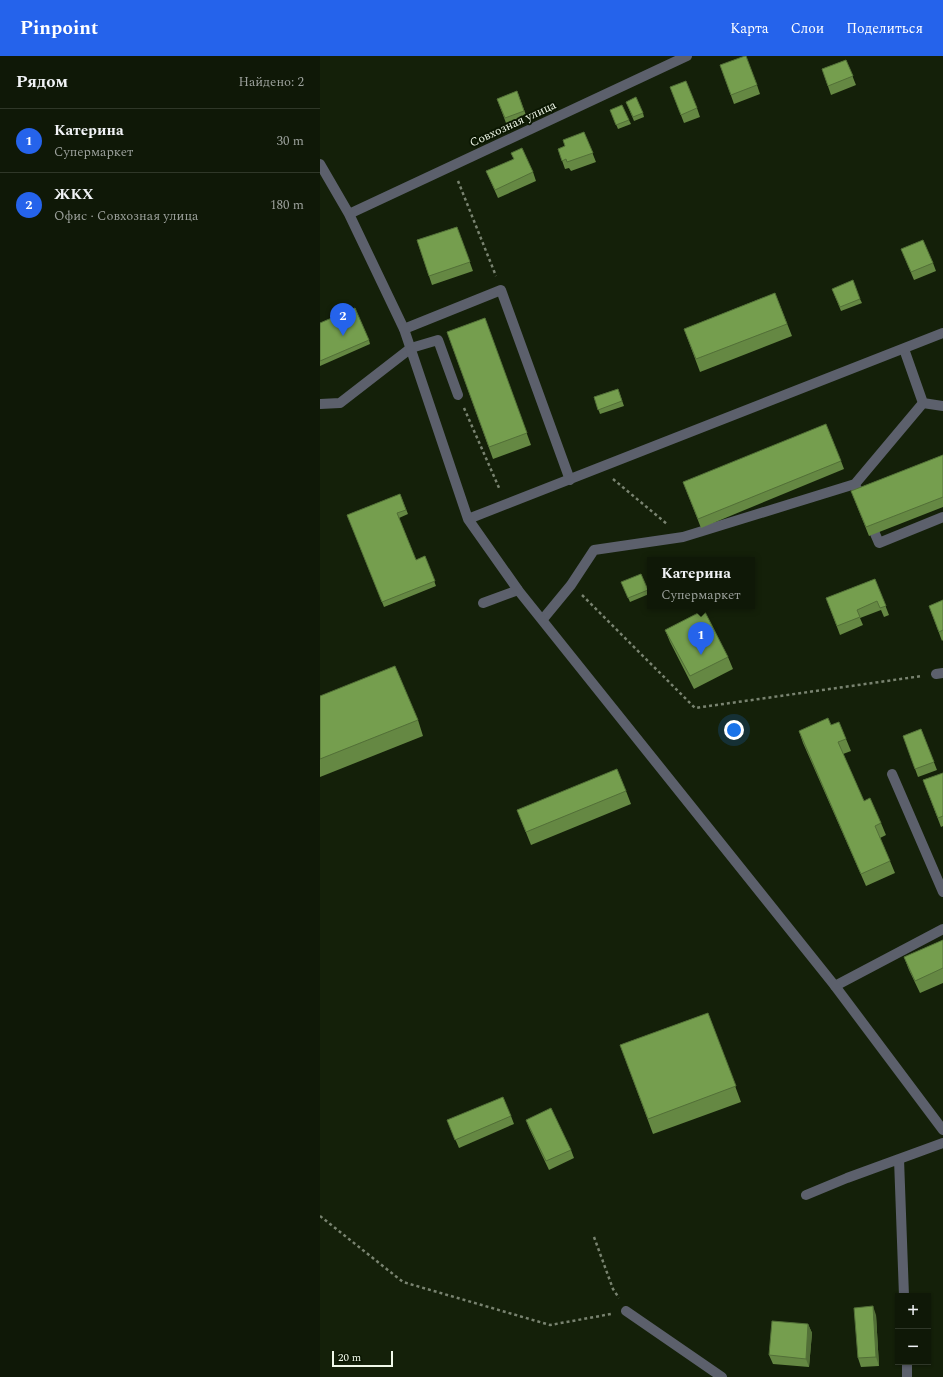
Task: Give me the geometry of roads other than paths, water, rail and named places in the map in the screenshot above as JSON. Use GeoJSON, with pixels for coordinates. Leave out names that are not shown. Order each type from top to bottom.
{"type":"FeatureCollection","features":[{"type":"Feature","properties":{"kind":"street","name":"Совхозная улица"},"geometry":{"type":"LineString","coordinates":[[349,214],[687,56]]}},
{"type":"Feature","properties":{"kind":"street"},"geometry":{"type":"LineString","coordinates":[[321,170],[349,214],[404,329],[468,519],[518,590],[543,619],[834,986],[943,1130]]}},
{"type":"Feature","properties":{"kind":"street"},"geometry":{"type":"LineString","coordinates":[[404,329],[501,290],[570,480]]}},
{"type":"Feature","properties":{"kind":"street"},"geometry":{"type":"LineString","coordinates":[[468,519],[943,333]]}},
{"type":"Feature","properties":{"kind":"street"},"geometry":{"type":"LineString","coordinates":[[320,404],[340,403],[411,348],[438,340],[458,395]]}},
{"type":"Feature","properties":{"kind":"street"},"geometry":{"type":"LineString","coordinates":[[904,349],[923,403]]}},
{"type":"Feature","properties":{"kind":"street"},"geometry":{"type":"LineString","coordinates":[[923,403],[943,406]]}},
{"type":"Feature","properties":{"kind":"street"},"geometry":{"type":"LineString","coordinates":[[543,619],[571,585],[594,550],[683,537],[855,484],[923,403]]}},
{"type":"Feature","properties":{"kind":"street"},"geometry":{"type":"LineString","coordinates":[[855,484],[879,543],[943,517]]}},
{"type":"Feature","properties":{"kind":"street"},"geometry":{"type":"LineString","coordinates":[[484,604],[518,590]]}},
{"type":"Feature","properties":{"kind":"street"},"geometry":{"type":"LineString","coordinates":[[892,774],[943,892]]}},
{"type":"Feature","properties":{"kind":"street"},"geometry":{"type":"LineString","coordinates":[[834,986],[943,929]]}},
{"type":"Feature","properties":{"kind":"street"},"geometry":{"type":"LineString","coordinates":[[806,1196],[847,1178],[943,1143]]}},
{"type":"Feature","properties":{"kind":"street"},"geometry":{"type":"LineString","coordinates":[[899,1159],[904,1293]]}},
{"type":"Feature","properties":{"kind":"street"},"geometry":{"type":"LineString","coordinates":[[626,1311],[722,1377]]}},
{"type":"Feature","properties":{"kind":"street"},"geometry":{"type":"LineString","coordinates":[[907,1365],[907,1377]]}},
{"type":"Feature","properties":{"kind":"place","name":"ЖКХ"},"geometry":{"type":"Point","coordinates":[343,336]}},
{"type":"Feature","properties":{"kind":"place","name":"Катерина"},"geometry":{"type":"Point","coordinates":[701,655]}}]}
